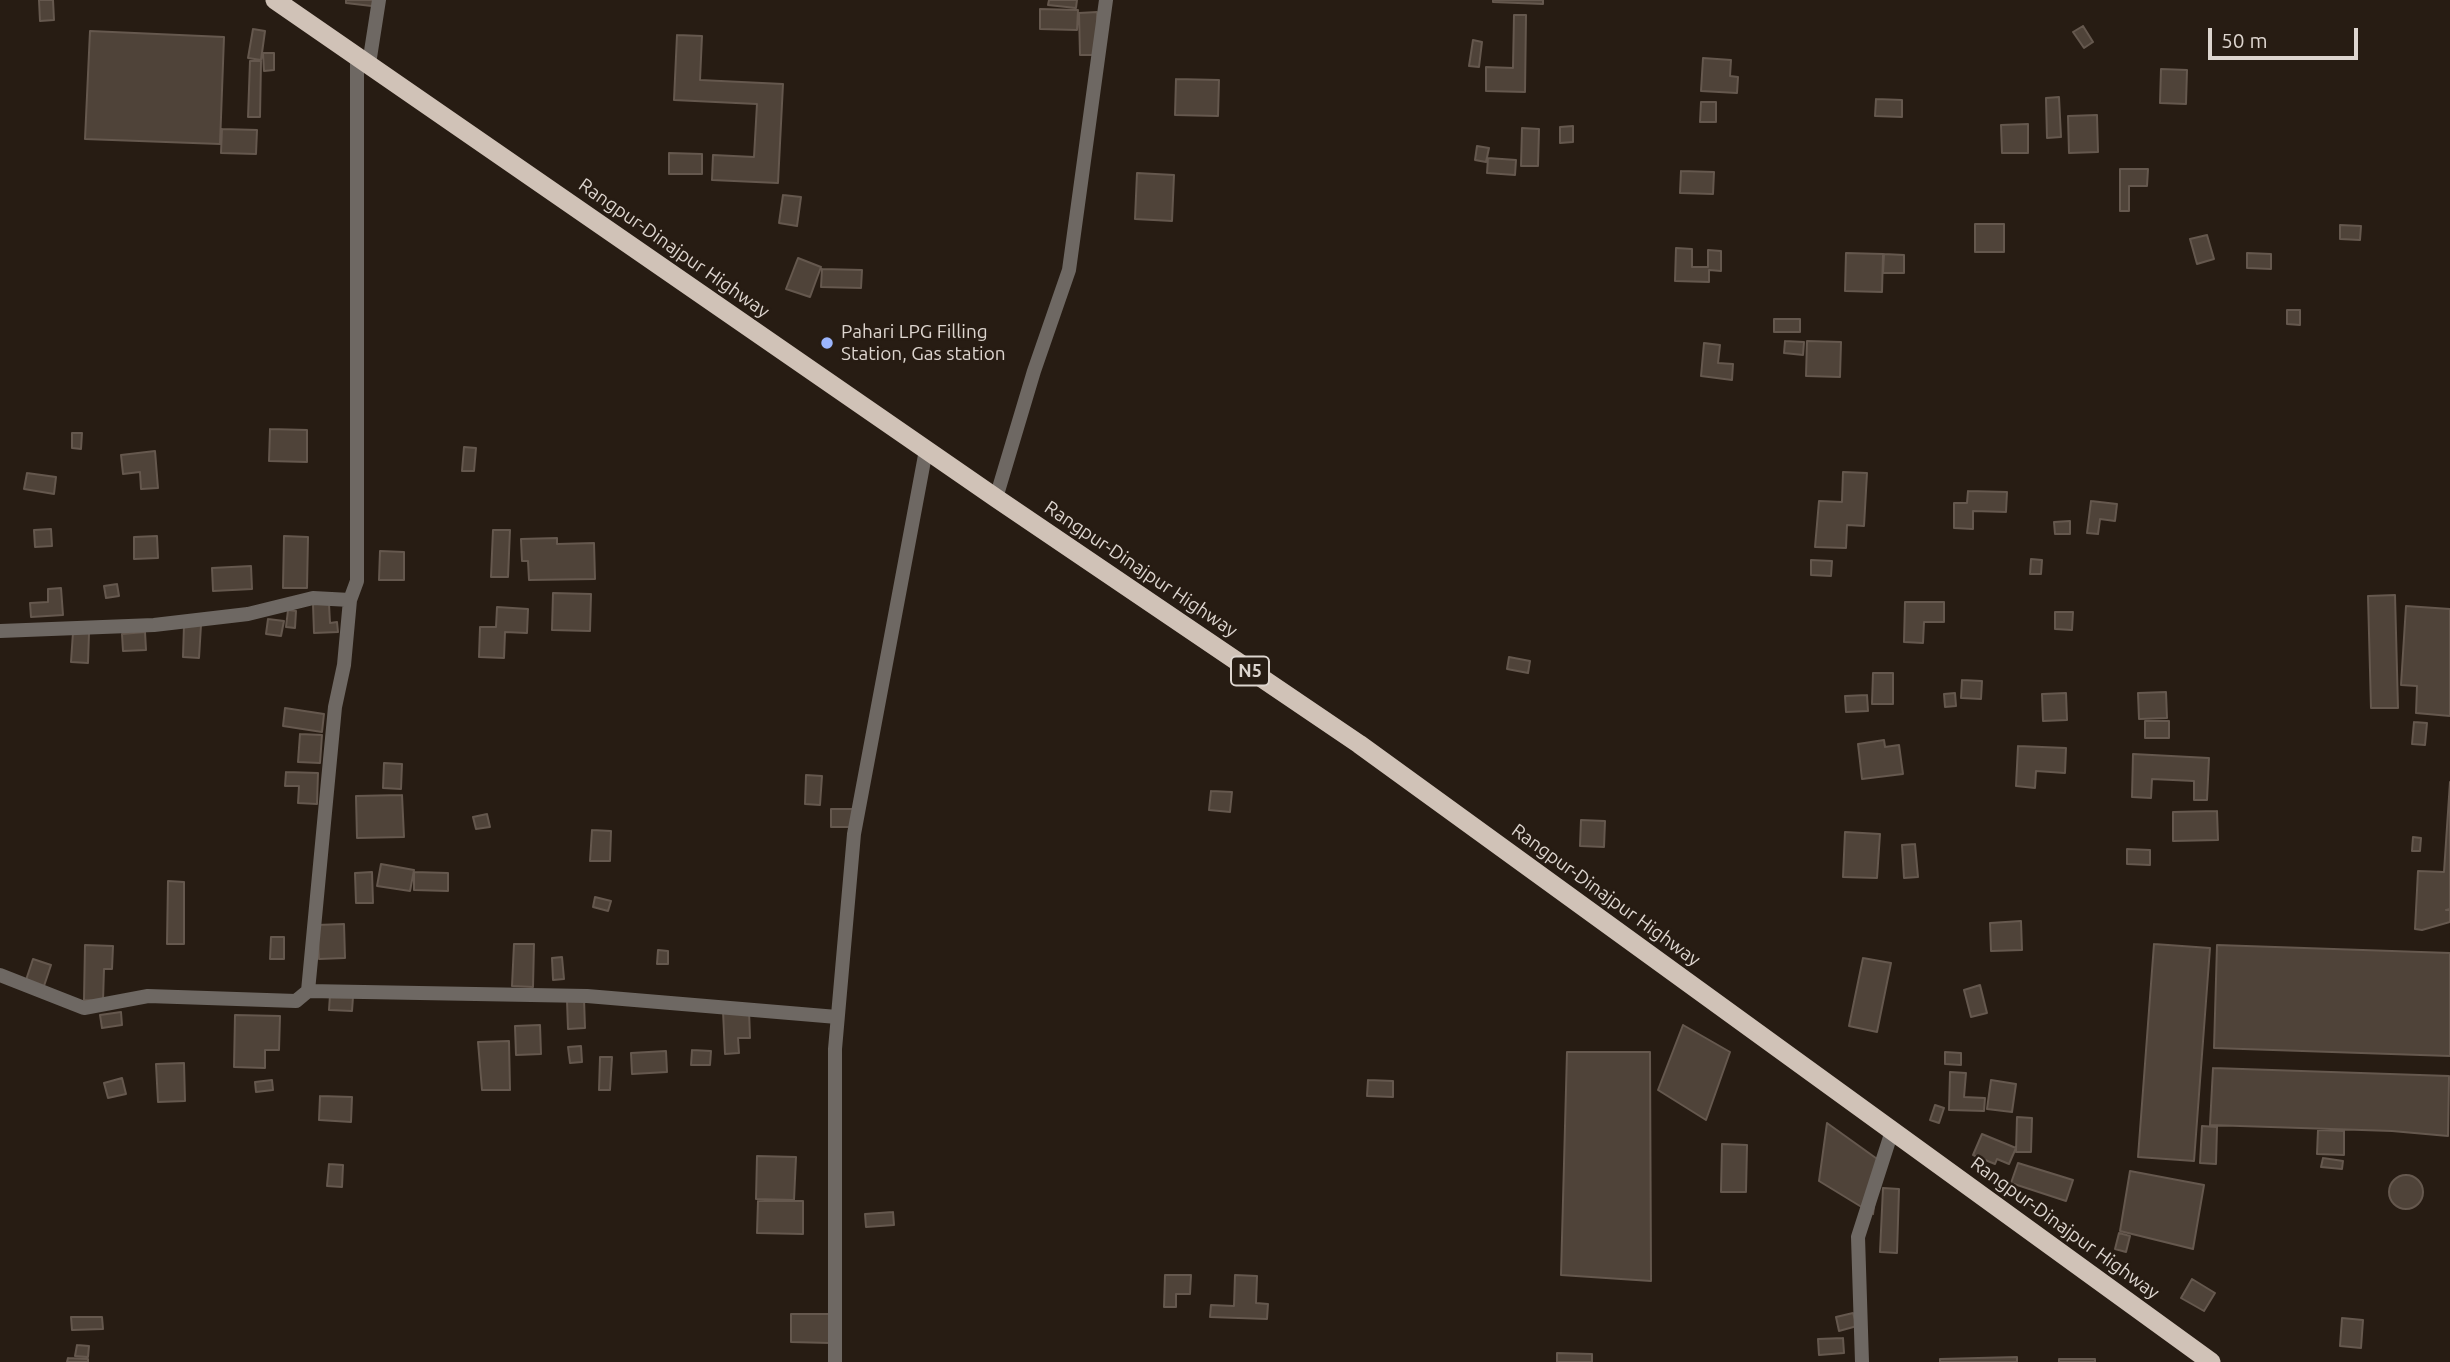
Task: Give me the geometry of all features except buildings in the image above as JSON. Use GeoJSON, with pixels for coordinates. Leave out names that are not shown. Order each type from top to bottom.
{"type":"FeatureCollection","features":[{"type":"Feature","properties":{"kind":"highway","name":"Rangpur-Dinajpur Highway"},"geometry":{"type":"LineString","coordinates":[[275,0],[926,450],[1359,744],[2211,1362]]}},
{"type":"Feature","properties":{"kind":"street"},"geometry":{"type":"LineString","coordinates":[[308,991],[335,707],[344,665],[350,600],[356,581],[363,60],[379,0]]}},
{"type":"Feature","properties":{"kind":"street"},"geometry":{"type":"LineString","coordinates":[[996,498],[1034,370],[1069,270],[1106,0]]}},
{"type":"Feature","properties":{"kind":"street"},"geometry":{"type":"LineString","coordinates":[[835,1362],[835,1049],[854,834],[926,450]]}},
{"type":"Feature","properties":{"kind":"street"},"geometry":{"type":"LineString","coordinates":[[0,631],[154,625],[248,614],[313,598],[350,600]]}},
{"type":"Feature","properties":{"kind":"street"},"geometry":{"type":"LineString","coordinates":[[0,975],[84,1008],[148,996],[296,1001],[308,991],[587,996],[837,1017]]}},
{"type":"Feature","properties":{"kind":"street"},"geometry":{"type":"LineString","coordinates":[[1862,1362],[1858,1237],[1892,1131]]}},
{"type":"Feature","properties":{"kind":"place","name":"Pahari LPG Filling Station, Gas station"},"geometry":{"type":"Point","coordinates":[827,343]}}]}
